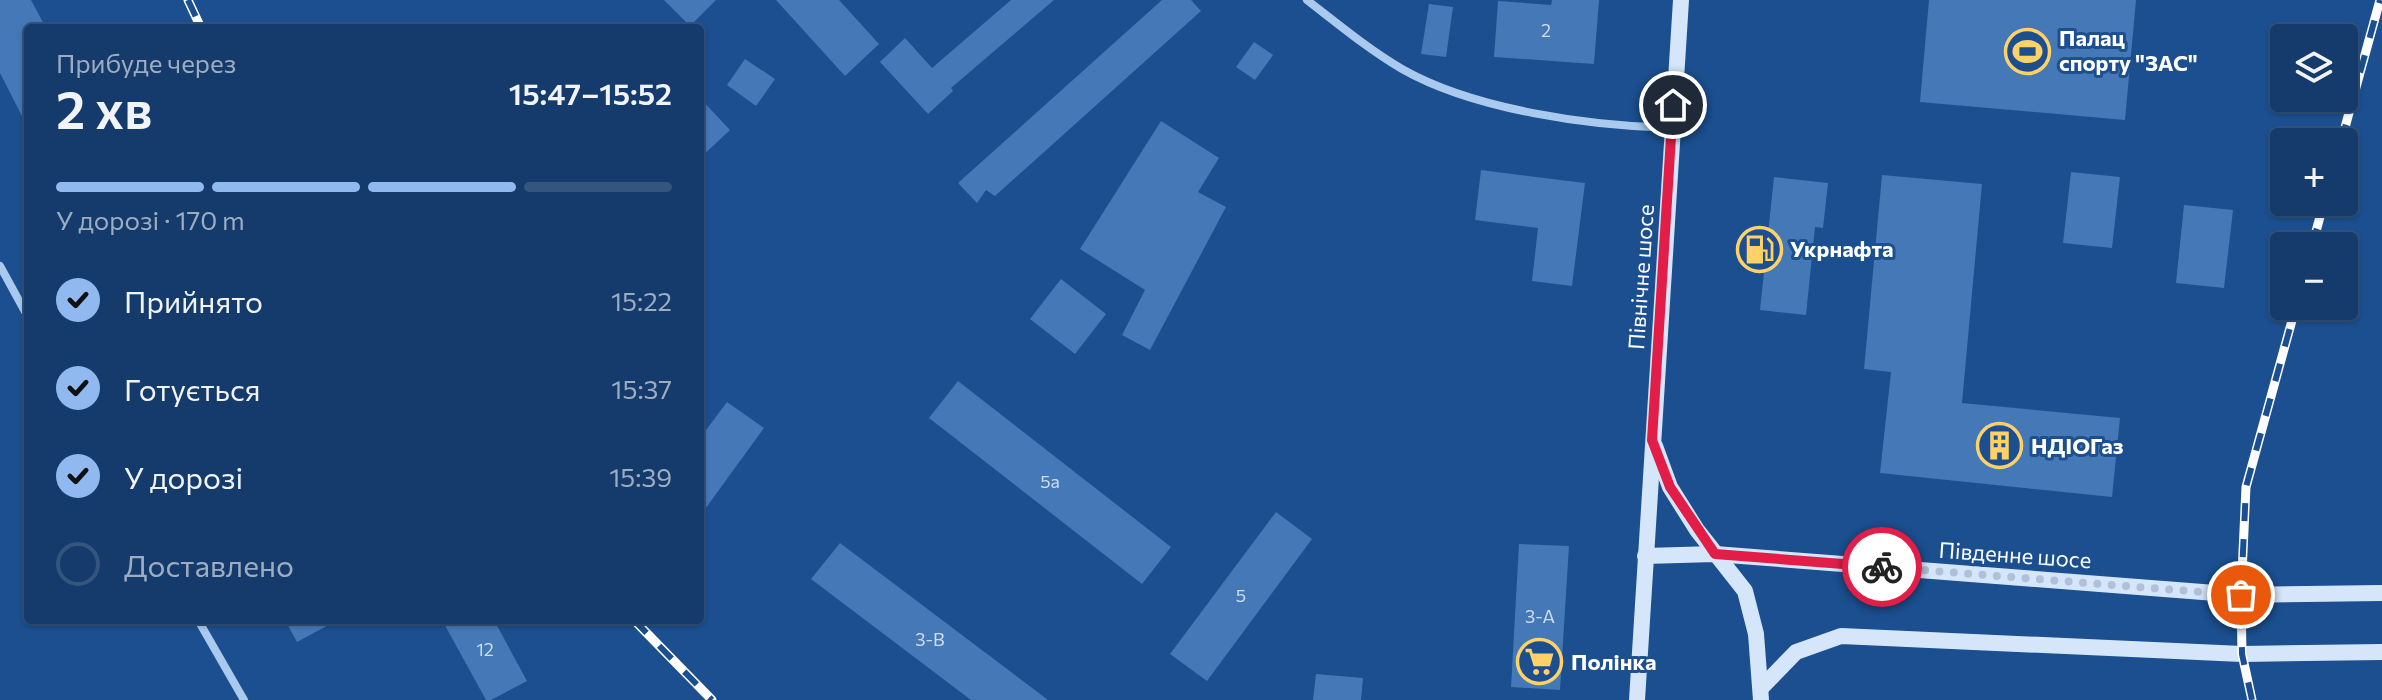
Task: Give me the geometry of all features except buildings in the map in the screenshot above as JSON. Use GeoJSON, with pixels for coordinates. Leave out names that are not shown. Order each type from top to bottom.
{"type":"FeatureCollection","features":[{"type":"Feature","properties":{"kind":"main road","name":"Північне шосе"},"geometry":{"type":"LineString","coordinates":[[1637,700],[1681,0]]}},
{"type":"Feature","properties":{"kind":"main road"},"geometry":{"type":"LineString","coordinates":[[1652,440],[1670,487],[1715,554],[1745,591],[1756,634],[1761,694]]}},
{"type":"Feature","properties":{"kind":"main road","name":"Південне шосе"},"geometry":{"type":"LineString","coordinates":[[1645,556],[1715,554],[2241,595],[2382,593]]}},
{"type":"Feature","properties":{"kind":"main road"},"geometry":{"type":"LineString","coordinates":[[1761,694],[1796,652],[1841,636],[2242,654],[2382,652]]}},
{"type":"Feature","properties":{"kind":"street"},"geometry":{"type":"LineString","coordinates":[[1307,0],[1367,47],[1405,71],[1439,86],[1509,108],[1615,127],[1672,128]]}},
{"type":"Feature","properties":{"kind":"street"},"geometry":{"type":"LineString","coordinates":[[0,266],[24,310]]}},
{"type":"Feature","properties":{"kind":"street"},"geometry":{"type":"LineString","coordinates":[[200,624],[244,700]]}},
{"type":"Feature","properties":{"kind":"railway"},"geometry":{"type":"LineString","coordinates":[[188,0],[199,24]]}},
{"type":"Feature","properties":{"kind":"railway"},"geometry":{"type":"LineString","coordinates":[[2345,128],[2380,0]]}},
{"type":"Feature","properties":{"kind":"railway"},"geometry":{"type":"LineString","coordinates":[[2316,232],[2320,216]]}},
{"type":"Feature","properties":{"kind":"railway"},"geometry":{"type":"LineString","coordinates":[[2252,700],[2242,654],[2241,595],[2246,487],[2292,320]]}},
{"type":"Feature","properties":{"kind":"railway"},"geometry":{"type":"LineString","coordinates":[[638,624],[712,700]]}},
{"type":"Feature","properties":{"kind":"way so far"},"geometry":{"type":"LineString","coordinates":[[1882,567],[2241,595]]}},
{"type":"Feature","properties":{"kind":"place","name":"Палац спорту \"ЗАС\""},"geometry":{"type":"Point","coordinates":[2028,51]}},
{"type":"Feature","properties":{"kind":"place","name":"Укрнафта"},"geometry":{"type":"Point","coordinates":[1759,249]}},
{"type":"Feature","properties":{"kind":"place","name":"НДІОГаз"},"geometry":{"type":"Point","coordinates":[2000,446]}},
{"type":"Feature","properties":{"kind":"place","name":"Полінка"},"geometry":{"type":"Point","coordinates":[1540,662]}},
{"type":"Feature","properties":{"kind":"route"},"geometry":{"type":"LineString","coordinates":[[1673,105],[1652,440],[1670,487],[1715,554],[1882,567]]}}]}
